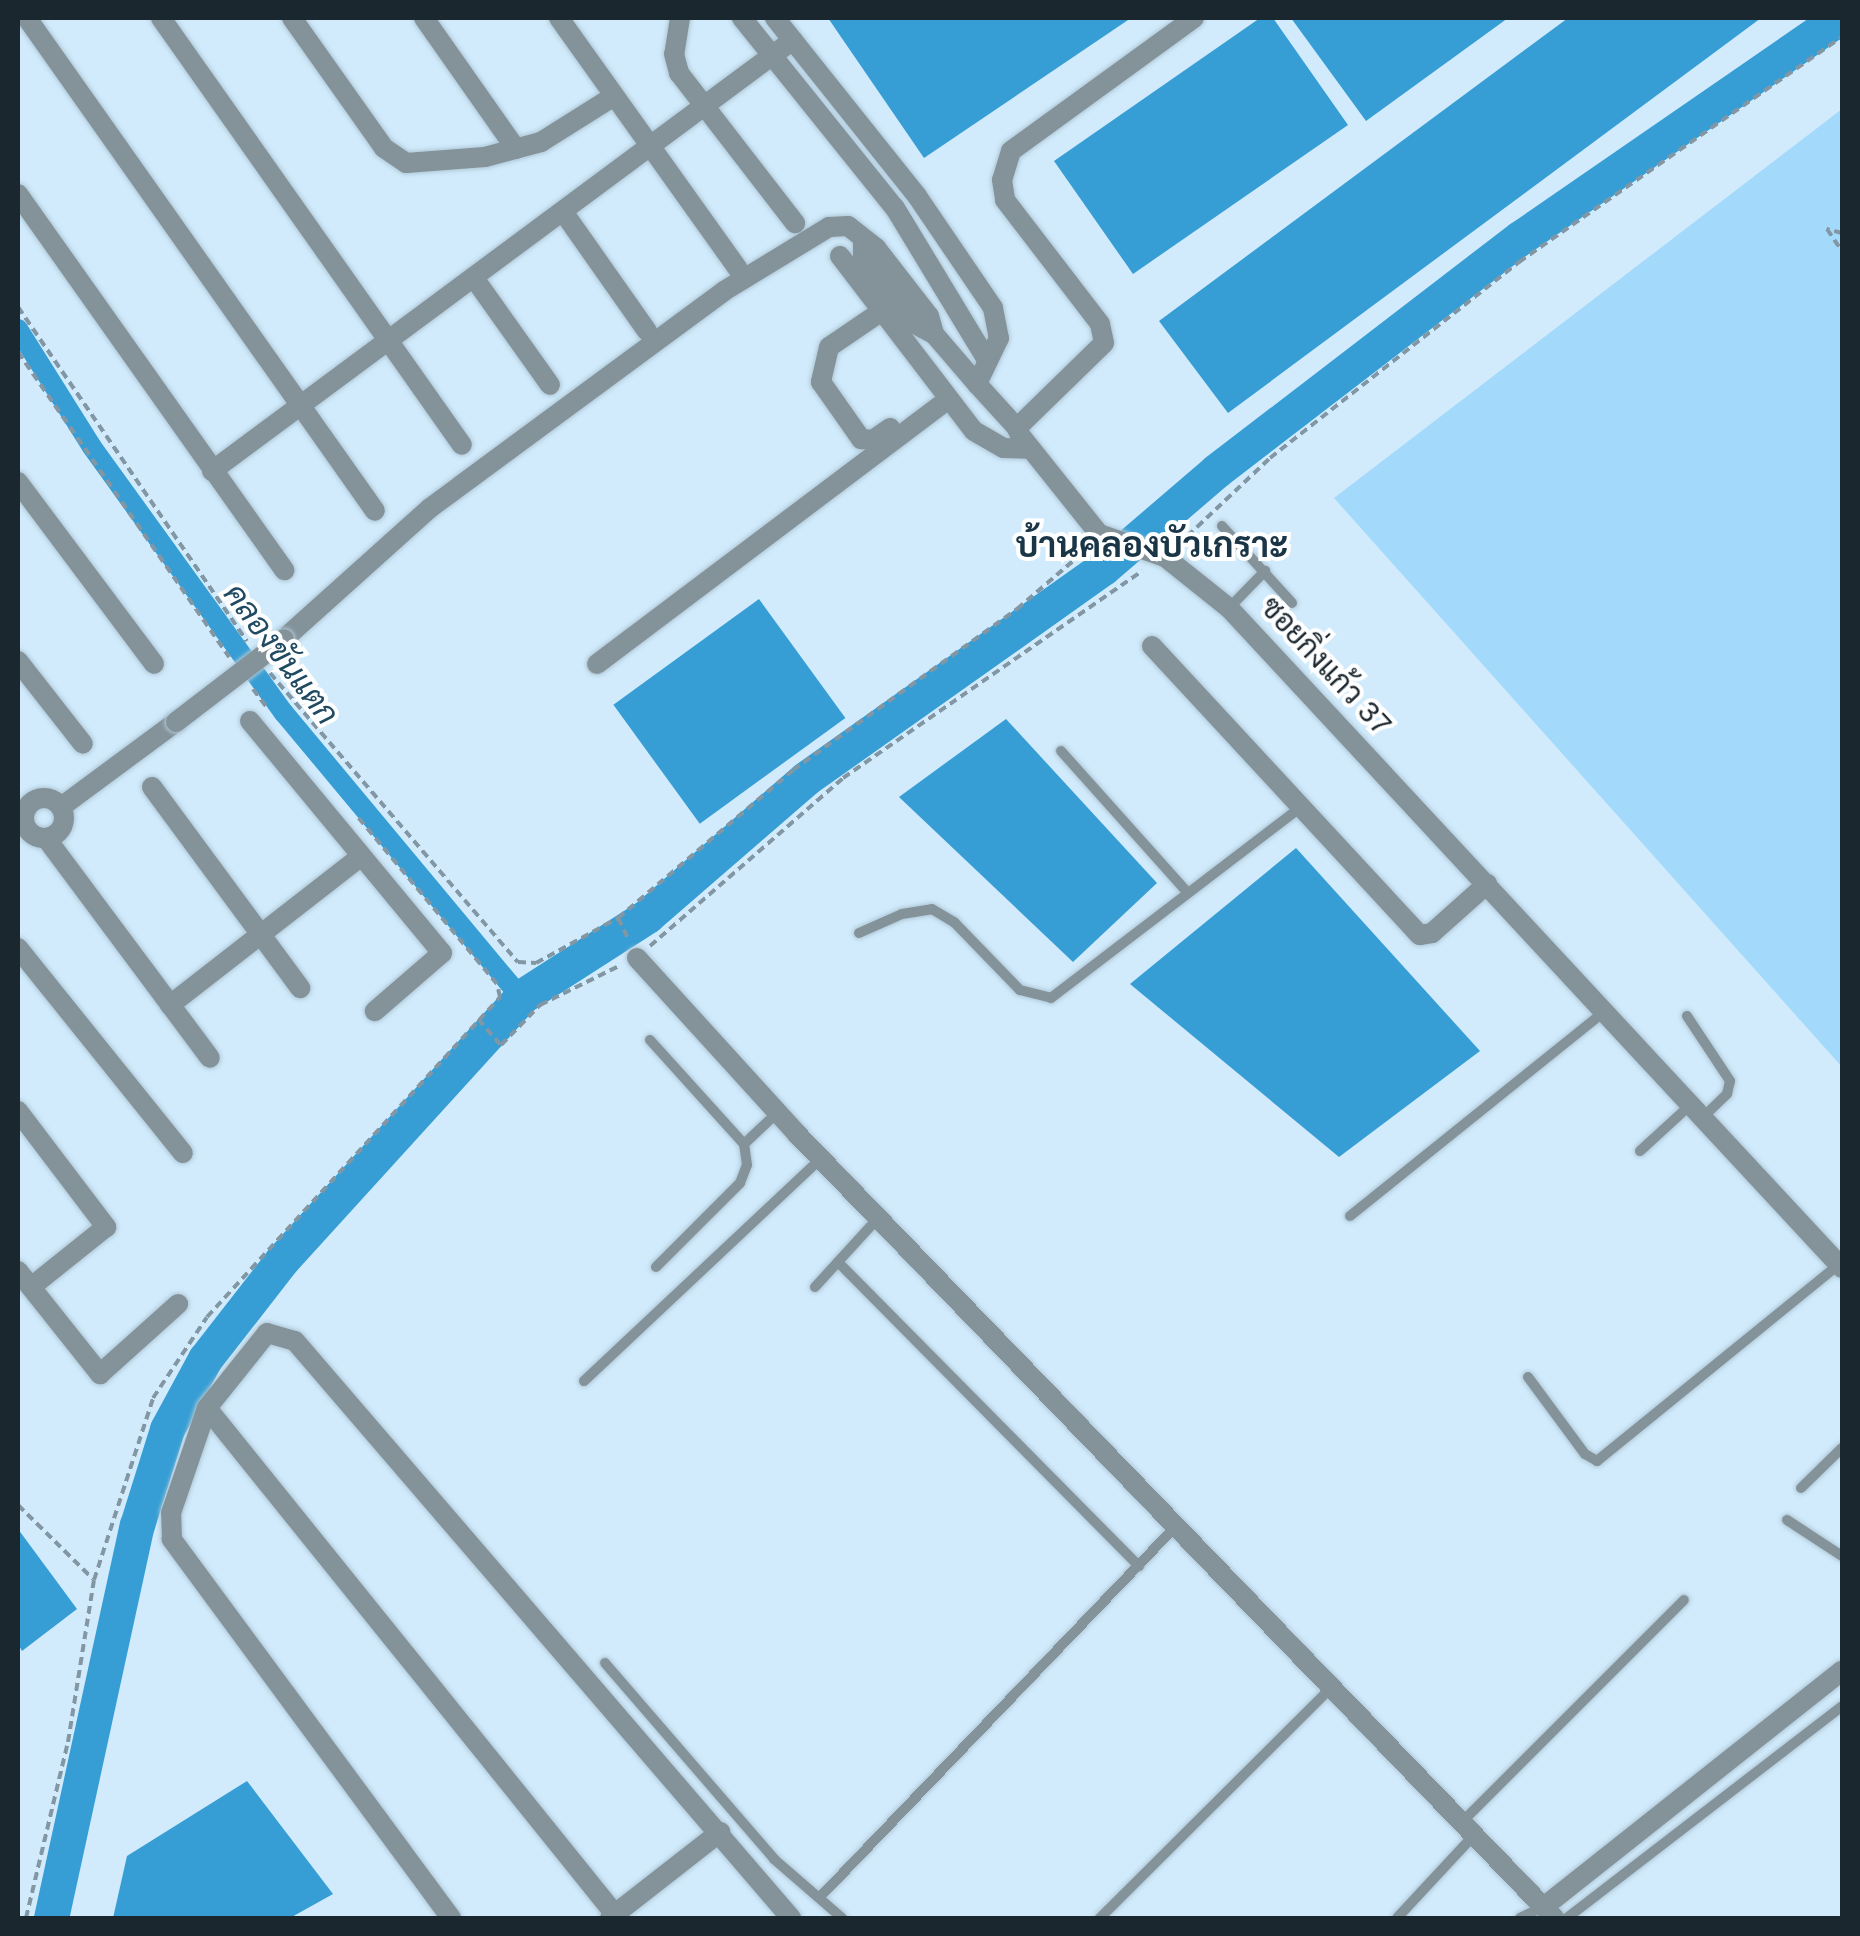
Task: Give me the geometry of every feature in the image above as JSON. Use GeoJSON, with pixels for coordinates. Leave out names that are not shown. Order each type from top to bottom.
{"type":"FeatureCollection","features":[{"type":"Feature","properties":{"kind":"street"},"geometry":{"type":"LineString","coordinates":[[27,18],[375,511]]}},
{"type":"Feature","properties":{"kind":"street"},"geometry":{"type":"LineString","coordinates":[[161,18],[462,445]]}},
{"type":"Feature","properties":{"kind":"street"},"geometry":{"type":"LineString","coordinates":[[292,18],[395,159],[485,158],[541,142],[614,96]]}},
{"type":"Feature","properties":{"kind":"street"},"geometry":{"type":"LineString","coordinates":[[424,18],[516,149]]}},
{"type":"Feature","properties":{"kind":"street"},"geometry":{"type":"LineString","coordinates":[[559,18],[738,268]]}},
{"type":"Feature","properties":{"kind":"street"},"geometry":{"type":"LineString","coordinates":[[680,18],[674,54],[679,72],[795,223]]}},
{"type":"Feature","properties":{"kind":"street"},"geometry":{"type":"LineString","coordinates":[[742,18],[895,208],[986,360]]}},
{"type":"Feature","properties":{"kind":"street"},"geometry":{"type":"LineString","coordinates":[[775,18],[917,196],[1000,325],[977,384]]}},
{"type":"Feature","properties":{"kind":"street"},"geometry":{"type":"LineString","coordinates":[[1017,428],[1104,343],[1100,324],[1005,200],[1002,180],[1011,152],[1194,18]]}},
{"type":"Feature","properties":{"kind":"street"},"geometry":{"type":"LineString","coordinates":[[212,470],[654,149],[704,105],[793,40]]}},
{"type":"Feature","properties":{"kind":"street"},"geometry":{"type":"LineString","coordinates":[[18,194],[284,570]]}},
{"type":"Feature","properties":{"kind":"street"},"geometry":{"type":"LineString","coordinates":[[895,208],[917,196]]}},
{"type":"Feature","properties":{"kind":"street"},"geometry":{"type":"LineString","coordinates":[[564,213],[647,331]]}},
{"type":"Feature","properties":{"kind":"street"},"geometry":{"type":"LineString","coordinates":[[61,807],[284,638],[430,508],[724,291],[829,227],[848,226],[862,242],[876,248],[929,316],[934,334],[1017,428],[1029,449],[1100,534]]}},
{"type":"Feature","properties":{"kind":"street"},"geometry":{"type":"LineString","coordinates":[[918,242],[939,228]]}},
{"type":"Feature","properties":{"kind":"street"},"geometry":{"type":"LineString","coordinates":[[862,242],[863,258],[944,397],[988,442],[1029,449]]}},
{"type":"Feature","properties":{"kind":"street"},"geometry":{"type":"LineString","coordinates":[[840,256],[880,313],[902,327],[934,334]]}},
{"type":"Feature","properties":{"kind":"street"},"geometry":{"type":"LineString","coordinates":[[474,278],[550,385]]}},
{"type":"Feature","properties":{"kind":"street"},"geometry":{"type":"LineString","coordinates":[[880,313],[836,338],[820,368],[821,382],[861,439],[873,440],[944,397]]}},
{"type":"Feature","properties":{"kind":"street"},"geometry":{"type":"LineString","coordinates":[[597,664],[944,397]]}},
{"type":"Feature","properties":{"kind":"street"},"geometry":{"type":"LineString","coordinates":[[18,482],[154,664]]}},
{"type":"Feature","properties":{"kind":"street","name":"ซอยกิ่งแก้ว 37"},"geometry":{"type":"LineString","coordinates":[[1100,534],[1165,557],[1230,608],[1694,1114],[1841,1267]]}},
{"type":"Feature","properties":{"kind":"street"},"geometry":{"type":"LineString","coordinates":[[1152,646],[1304,804],[1420,936],[1432,933],[1486,884]]}},
{"type":"Feature","properties":{"kind":"street"},"geometry":{"type":"LineString","coordinates":[[18,662],[83,744]]}},
{"type":"Feature","properties":{"kind":"street"},"geometry":{"type":"LineString","coordinates":[[250,721],[442,953],[375,1011]]}},
{"type":"Feature","properties":{"kind":"street"},"geometry":{"type":"LineString","coordinates":[[152,787],[300,988]]}},
{"type":"Feature","properties":{"kind":"street"},"geometry":{"type":"LineString","coordinates":[[61,807],[45,798],[21,807],[28,830],[46,838],[210,1058]]}},
{"type":"Feature","properties":{"kind":"street"},"geometry":{"type":"LineString","coordinates":[[46,838],[62,827],[61,807]]}},
{"type":"Feature","properties":{"kind":"street"},"geometry":{"type":"LineString","coordinates":[[170,1005],[360,858]]}},
{"type":"Feature","properties":{"kind":"street"},"geometry":{"type":"LineString","coordinates":[[18,948],[183,1153]]}},
{"type":"Feature","properties":{"kind":"street"},"geometry":{"type":"LineString","coordinates":[[637,958],[777,1113],[1550,1912],[1842,1671]]}},
{"type":"Feature","properties":{"kind":"street"},"geometry":{"type":"LineString","coordinates":[[18,1110],[106,1226],[24,1279],[100,1374],[178,1304]]}},
{"type":"Feature","properties":{"kind":"street"},"geometry":{"type":"LineString","coordinates":[[452,1918],[172,1539],[171,1513],[207,1408],[258,1340],[275,1331],[295,1341],[791,1918]]}},
{"type":"Feature","properties":{"kind":"street"},"geometry":{"type":"LineString","coordinates":[[207,1408],[614,1917],[720,1832]]}},
{"type":"Feature","properties":{"kind":"lane"},"geometry":{"type":"LineString","coordinates":[[1222,526],[1292,603]]}},
{"type":"Feature","properties":{"kind":"lane"},"geometry":{"type":"LineString","coordinates":[[1230,608],[1265,570]]}},
{"type":"Feature","properties":{"kind":"lane"},"geometry":{"type":"LineString","coordinates":[[1061,751],[1187,892]]}},
{"type":"Feature","properties":{"kind":"lane"},"geometry":{"type":"LineString","coordinates":[[859,933],[902,914],[932,909],[954,922],[1020,990],[1051,998],[1304,804]]}},
{"type":"Feature","properties":{"kind":"lane"},"geometry":{"type":"LineString","coordinates":[[1350,1216],[1604,1012]]}},
{"type":"Feature","properties":{"kind":"lane"},"geometry":{"type":"LineString","coordinates":[[1640,1151],[1728,1094],[1730,1081],[1687,1016]]}},
{"type":"Feature","properties":{"kind":"lane"},"geometry":{"type":"LineString","coordinates":[[650,1040],[744,1144],[747,1165],[740,1183],[656,1266]]}},
{"type":"Feature","properties":{"kind":"lane"},"geometry":{"type":"LineString","coordinates":[[744,1144],[777,1113]]}},
{"type":"Feature","properties":{"kind":"lane"},"geometry":{"type":"LineString","coordinates":[[584,1381],[821,1158]]}},
{"type":"Feature","properties":{"kind":"lane"},"geometry":{"type":"LineString","coordinates":[[815,1287],[878,1217]]}},
{"type":"Feature","properties":{"kind":"lane"},"geometry":{"type":"LineString","coordinates":[[838,1262],[1139,1566]]}},
{"type":"Feature","properties":{"kind":"lane"},"geometry":{"type":"LineString","coordinates":[[1528,1377],[1585,1454],[1597,1461],[1841,1267]]}},
{"type":"Feature","properties":{"kind":"lane"},"geometry":{"type":"LineString","coordinates":[[1801,1488],[1842,1448]]}},
{"type":"Feature","properties":{"kind":"lane"},"geometry":{"type":"LineString","coordinates":[[1787,1520],[1842,1556]]}},
{"type":"Feature","properties":{"kind":"lane"},"geometry":{"type":"LineString","coordinates":[[821,1896],[1178,1524]]}},
{"type":"Feature","properties":{"kind":"lane"},"geometry":{"type":"LineString","coordinates":[[1396,1918],[1470,1827],[1684,1600]]}},
{"type":"Feature","properties":{"kind":"lane"},"geometry":{"type":"LineString","coordinates":[[606,1663],[774,1859],[842,1918]]}},
{"type":"Feature","properties":{"kind":"lane"},"geometry":{"type":"LineString","coordinates":[[1100,1918],[1334,1685]]}},
{"type":"Feature","properties":{"kind":"lane"},"geometry":{"type":"LineString","coordinates":[[1567,1918],[1842,1706]]}},
{"type":"Feature","properties":{"kind":"lane"},"geometry":{"type":"LineString","coordinates":[[1520,1918],[1550,1912]]}},
{"type":"Feature","properties":{"kind":"path"},"geometry":{"type":"LineString","coordinates":[[478,1019],[501,1045],[540,1005],[637,958],[843,778],[1165,557],[1270,458],[1519,262],[1842,37]]}},
{"type":"Feature","properties":{"kind":"path"},"geometry":{"type":"LineString","coordinates":[[1842,233],[1827,229],[1842,251]]}},
{"type":"Feature","properties":{"kind":"path"},"geometry":{"type":"LineString","coordinates":[[18,307],[248,642]]}},
{"type":"Feature","properties":{"kind":"path"},"geometry":{"type":"LineString","coordinates":[[18,352],[232,661]]}},
{"type":"Feature","properties":{"kind":"path"},"geometry":{"type":"LineString","coordinates":[[259,658],[518,962],[536,963],[618,918],[793,770],[1076,563],[1100,534]]}},
{"type":"Feature","properties":{"kind":"path"},"geometry":{"type":"LineString","coordinates":[[243,676],[276,720]]}},
{"type":"Feature","properties":{"kind":"path"},"geometry":{"type":"LineString","coordinates":[[26,1918],[68,1742],[94,1580],[153,1398],[206,1317],[335,1184],[500,997],[497,984],[348,806]]}},
{"type":"Feature","properties":{"kind":"path"},"geometry":{"type":"LineString","coordinates":[[618,918],[637,958]]}},
{"type":"Feature","properties":{"kind":"path"},"geometry":{"type":"LineString","coordinates":[[18,1506],[94,1580]]}},
{"type":"Feature","properties":{"kind":"shaded area"},"geometry":{"type":"Polygon","coordinates":[[[828,18],[1131,18],[924,158],[828,18]]]}},
{"type":"Feature","properties":{"kind":"shaded area"},"geometry":{"type":"Polygon","coordinates":[[[1260,18],[1273,18],[1348,125],[1133,274],[1054,161],[1260,18]]]}},
{"type":"Feature","properties":{"kind":"shaded area"},"geometry":{"type":"Polygon","coordinates":[[[1291,18],[1508,18],[1366,121],[1291,18]]]}},
{"type":"Feature","properties":{"kind":"shaded area"},"geometry":{"type":"Polygon","coordinates":[[[1568,18],[1761,18],[1228,413],[1159,321],[1568,18]]]}},
{"type":"Feature","properties":{"kind":"shaded area"},"geometry":{"type":"Polygon","coordinates":[[[1842,109],[1842,1067],[1334,498],[1842,109]]]}},
{"type":"Feature","properties":{"kind":"shaded area"},"geometry":{"type":"Polygon","coordinates":[[[759,599],[845,718],[700,824],[613,705],[759,599]]]}},
{"type":"Feature","properties":{"kind":"shaded area"},"geometry":{"type":"Polygon","coordinates":[[[1006,719],[1157,883],[1073,962],[899,797],[1006,719]]]}},
{"type":"Feature","properties":{"kind":"shaded area"},"geometry":{"type":"Polygon","coordinates":[[[1296,848],[1480,1051],[1339,1157],[1130,984],[1296,848]]]}},
{"type":"Feature","properties":{"kind":"shaded area"},"geometry":{"type":"Polygon","coordinates":[[[18,1529],[77,1609],[22,1651],[18,1644],[18,1529]]]}},
{"type":"Feature","properties":{"kind":"shaded area"},"geometry":{"type":"Polygon","coordinates":[[[247,1781],[333,1894],[290,1918],[113,1918],[127,1856],[247,1781]]]}},
{"type":"Feature","properties":{"kind":"waterway"},"geometry":{"type":"LineString","coordinates":[[51,1918],[137,1525],[167,1429],[205,1359],[282,1260],[521,997],[647,916],[805,779],[1103,568],[1216,471],[1520,238],[1839,18]]}},
{"type":"Feature","properties":{"kind":"waterway","name":"คลองขันแตก"},"geometry":{"type":"LineString","coordinates":[[18,329],[92,447],[284,713],[521,997]]}},
{"type":"Feature","properties":{"kind":"district","name":"บ้านคลองบัวเกราะ"},"geometry":{"type":"Point","coordinates":[1152,545]}}]}
